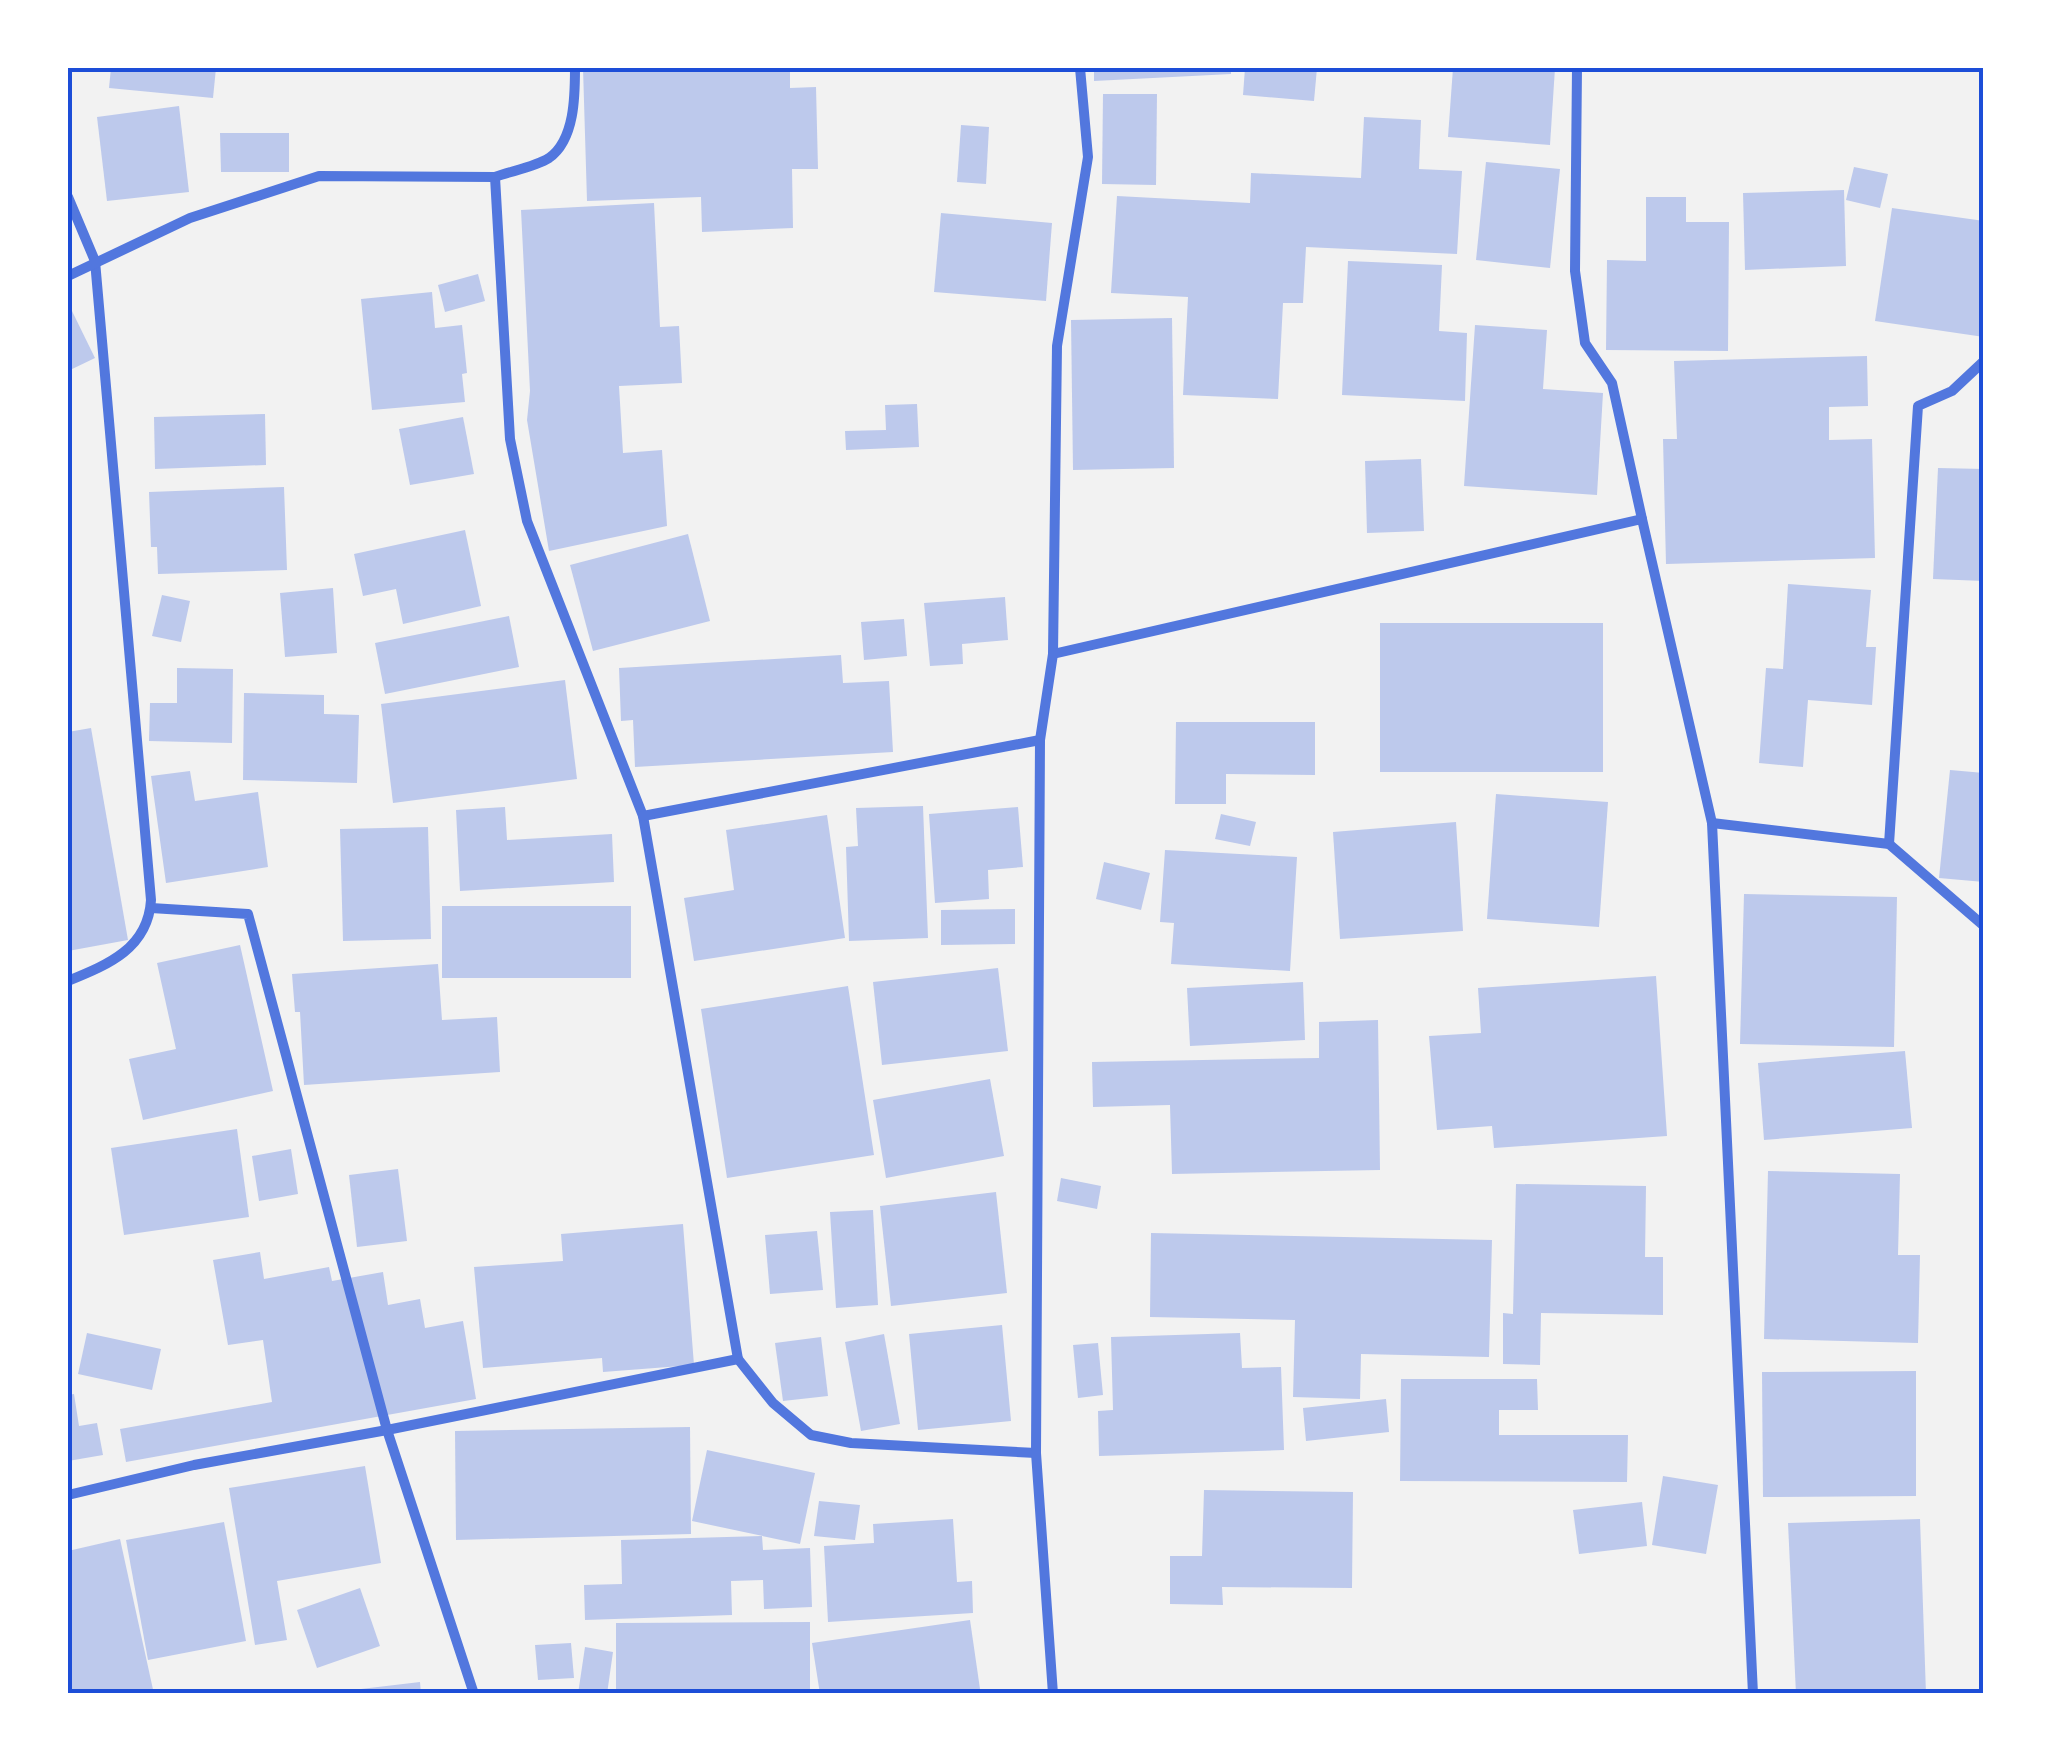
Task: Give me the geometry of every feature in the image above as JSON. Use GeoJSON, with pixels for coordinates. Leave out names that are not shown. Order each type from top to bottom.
{"type":"FeatureCollection","features":[{"type":"Feature","properties":{"kind":"street"},"geometry":{"type":"LineString","coordinates":[[68,276],[190,218],[318,176],[495,177],[550,157],[568,129],[576,98],[575,68]]}},
{"type":"Feature","properties":{"kind":"street"},"geometry":{"type":"LineString","coordinates":[[1053,1694],[1036,1453],[1040,740],[1052,654],[1057,346],[1088,157],[1080,68]]}},
{"type":"Feature","properties":{"kind":"street"},"geometry":{"type":"LineString","coordinates":[[1577,68],[1575,271],[1585,343],[1612,383],[1712,824],[1753,1694]]}},
{"type":"Feature","properties":{"kind":"street"},"geometry":{"type":"LineString","coordinates":[[495,177],[510,439],[527,520],[642,816],[738,1359],[773,1403],[811,1435],[852,1443],[1036,1453]]}},
{"type":"Feature","properties":{"kind":"street"},"geometry":{"type":"LineString","coordinates":[[68,198],[95,261],[151,908],[139,939],[112,963],[68,981]]}},
{"type":"Feature","properties":{"kind":"street"},"geometry":{"type":"LineString","coordinates":[[1889,844],[1918,406],[1952,392],[1984,361]]}},
{"type":"Feature","properties":{"kind":"street"},"geometry":{"type":"LineString","coordinates":[[1052,654],[1642,519]]}},
{"type":"Feature","properties":{"kind":"street"},"geometry":{"type":"LineString","coordinates":[[642,816],[1040,740]]}},
{"type":"Feature","properties":{"kind":"street"},"geometry":{"type":"LineString","coordinates":[[1712,824],[1889,844],[1984,926]]}},
{"type":"Feature","properties":{"kind":"street"},"geometry":{"type":"LineString","coordinates":[[151,908],[248,914],[387,1430],[474,1694]]}},
{"type":"Feature","properties":{"kind":"street"},"geometry":{"type":"LineString","coordinates":[[68,1495],[194,1465],[738,1359]]}},
{"type":"Feature","properties":{"kind":"building"},"geometry":{"type":"Polygon","coordinates":[[[111,68],[216,68],[213,98],[109,88],[111,68]]]}},
{"type":"Feature","properties":{"kind":"building"},"geometry":{"type":"Polygon","coordinates":[[[583,68],[790,68],[790,88],[816,87],[818,169],[792,169],[793,228],[702,232],[701,197],[587,201],[583,68]]]}},
{"type":"Feature","properties":{"kind":"building"},"geometry":{"type":"Polygon","coordinates":[[[1094,68],[1231,68],[1231,74],[1094,81],[1094,68]]]}},
{"type":"Feature","properties":{"kind":"building"},"geometry":{"type":"Polygon","coordinates":[[[1245,68],[1317,68],[1314,101],[1243,95],[1245,68]]]}},
{"type":"Feature","properties":{"kind":"building"},"geometry":{"type":"Polygon","coordinates":[[[1453,68],[1555,68],[1550,145],[1448,137],[1453,68]]]}},
{"type":"Feature","properties":{"kind":"building"},"geometry":{"type":"Polygon","coordinates":[[[1103,94],[1157,94],[1156,185],[1102,184],[1103,94]]]}},
{"type":"Feature","properties":{"kind":"building"},"geometry":{"type":"Polygon","coordinates":[[[179,106],[189,192],[107,201],[97,117],[179,106]]]}},
{"type":"Feature","properties":{"kind":"building"},"geometry":{"type":"Polygon","coordinates":[[[1364,117],[1421,120],[1419,169],[1462,171],[1457,254],[1306,247],[1303,303],[1283,303],[1278,399],[1183,395],[1188,297],[1111,293],[1117,196],[1250,203],[1251,173],[1361,178],[1364,117]]]}},
{"type":"Feature","properties":{"kind":"building"},"geometry":{"type":"Polygon","coordinates":[[[961,125],[989,127],[986,184],[957,182],[961,125]]]}},
{"type":"Feature","properties":{"kind":"building"},"geometry":{"type":"Polygon","coordinates":[[[220,133],[289,133],[289,172],[221,172],[220,133]]]}},
{"type":"Feature","properties":{"kind":"building"},"geometry":{"type":"Polygon","coordinates":[[[1486,162],[1560,169],[1550,268],[1476,260],[1486,162]]]}},
{"type":"Feature","properties":{"kind":"building"},"geometry":{"type":"Polygon","coordinates":[[[1854,167],[1888,174],[1880,208],[1846,200],[1854,167]]]}},
{"type":"Feature","properties":{"kind":"building"},"geometry":{"type":"Polygon","coordinates":[[[1844,190],[1846,266],[1745,270],[1743,193],[1844,190]]]}},
{"type":"Feature","properties":{"kind":"building"},"geometry":{"type":"Polygon","coordinates":[[[1646,197],[1686,197],[1686,222],[1729,222],[1728,351],[1606,350],[1607,260],[1646,261],[1646,197]]]}},
{"type":"Feature","properties":{"kind":"building"},"geometry":{"type":"Polygon","coordinates":[[[654,203],[660,327],[679,326],[682,383],[619,386],[623,453],[662,450],[667,526],[549,551],[527,420],[530,391],[521,210],[654,203]]]}},
{"type":"Feature","properties":{"kind":"building"},"geometry":{"type":"Polygon","coordinates":[[[1892,208],[1984,221],[1984,337],[1875,321],[1892,208]]]}},
{"type":"Feature","properties":{"kind":"building"},"geometry":{"type":"Polygon","coordinates":[[[941,213],[1052,223],[1046,301],[934,292],[941,213]]]}},
{"type":"Feature","properties":{"kind":"building"},"geometry":{"type":"Polygon","coordinates":[[[1348,261],[1442,265],[1439,331],[1467,333],[1465,401],[1342,395],[1348,261]]]}},
{"type":"Feature","properties":{"kind":"building"},"geometry":{"type":"Polygon","coordinates":[[[478,274],[485,301],[445,312],[438,285],[478,274]]]}},
{"type":"Feature","properties":{"kind":"building"},"geometry":{"type":"Polygon","coordinates":[[[432,292],[435,328],[462,325],[467,373],[462,374],[465,402],[372,410],[361,299],[432,292]]]}},
{"type":"Feature","properties":{"kind":"building"},"geometry":{"type":"Polygon","coordinates":[[[68,309],[95,358],[68,371],[68,309]]]}},
{"type":"Feature","properties":{"kind":"building"},"geometry":{"type":"Polygon","coordinates":[[[1172,318],[1174,468],[1073,470],[1071,320],[1172,318]]]}},
{"type":"Feature","properties":{"kind":"building"},"geometry":{"type":"Polygon","coordinates":[[[1475,325],[1547,330],[1543,389],[1603,393],[1597,495],[1464,486],[1475,325]]]}},
{"type":"Feature","properties":{"kind":"building"},"geometry":{"type":"Polygon","coordinates":[[[1867,356],[1868,406],[1829,407],[1829,440],[1872,439],[1875,558],[1666,564],[1663,439],[1677,439],[1674,361],[1867,356]]]}},
{"type":"Feature","properties":{"kind":"building"},"geometry":{"type":"Polygon","coordinates":[[[917,404],[919,447],[846,450],[845,431],[886,430],[885,405],[917,404]]]}},
{"type":"Feature","properties":{"kind":"building"},"geometry":{"type":"Polygon","coordinates":[[[265,414],[266,465],[155,469],[154,417],[265,414]]]}},
{"type":"Feature","properties":{"kind":"building"},"geometry":{"type":"Polygon","coordinates":[[[463,417],[474,474],[410,485],[399,429],[463,417]]]}},
{"type":"Feature","properties":{"kind":"building"},"geometry":{"type":"Polygon","coordinates":[[[1421,459],[1424,531],[1367,533],[1365,461],[1421,459]]]}},
{"type":"Feature","properties":{"kind":"building"},"geometry":{"type":"Polygon","coordinates":[[[1938,468],[1984,469],[1984,581],[1933,579],[1938,468]]]}},
{"type":"Feature","properties":{"kind":"building"},"geometry":{"type":"Polygon","coordinates":[[[284,487],[287,570],[158,574],[157,547],[151,547],[149,492],[284,487]]]}},
{"type":"Feature","properties":{"kind":"building"},"geometry":{"type":"Polygon","coordinates":[[[465,530],[481,606],[403,624],[396,589],[363,596],[354,554],[465,530]]]}},
{"type":"Feature","properties":{"kind":"building"},"geometry":{"type":"Polygon","coordinates":[[[688,534],[710,621],[593,651],[570,565],[688,534]]]}},
{"type":"Feature","properties":{"kind":"building"},"geometry":{"type":"Polygon","coordinates":[[[1788,584],[1871,590],[1866,647],[1876,647],[1872,705],[1808,700],[1803,767],[1759,763],[1766,668],[1783,669],[1788,584]]]}},
{"type":"Feature","properties":{"kind":"building"},"geometry":{"type":"Polygon","coordinates":[[[333,588],[337,653],[285,657],[280,593],[333,588]]]}},
{"type":"Feature","properties":{"kind":"building"},"geometry":{"type":"Polygon","coordinates":[[[162,595],[190,601],[181,642],[152,636],[162,595]]]}},
{"type":"Feature","properties":{"kind":"building"},"geometry":{"type":"Polygon","coordinates":[[[1005,597],[1008,640],[962,644],[963,664],[930,666],[924,603],[1005,597]]]}},
{"type":"Feature","properties":{"kind":"building"},"geometry":{"type":"Polygon","coordinates":[[[509,616],[519,667],[385,694],[375,643],[509,616]]]}},
{"type":"Feature","properties":{"kind":"building"},"geometry":{"type":"Polygon","coordinates":[[[904,619],[907,656],[864,660],[861,622],[904,619]]]}},
{"type":"Feature","properties":{"kind":"building"},"geometry":{"type":"Polygon","coordinates":[[[1380,623],[1603,623],[1603,772],[1380,772],[1380,623]]]}},
{"type":"Feature","properties":{"kind":"building"},"geometry":{"type":"Polygon","coordinates":[[[841,655],[843,683],[889,681],[893,752],[635,767],[633,720],[621,721],[619,668],[841,655]]]}},
{"type":"Feature","properties":{"kind":"building"},"geometry":{"type":"Polygon","coordinates":[[[177,668],[233,669],[232,743],[149,741],[150,703],[177,703],[177,668]]]}},
{"type":"Feature","properties":{"kind":"building"},"geometry":{"type":"Polygon","coordinates":[[[565,680],[577,779],[393,803],[381,704],[565,680]]]}},
{"type":"Feature","properties":{"kind":"building"},"geometry":{"type":"Polygon","coordinates":[[[244,693],[324,695],[324,714],[359,715],[357,783],[243,780],[244,693]]]}},
{"type":"Feature","properties":{"kind":"building"},"geometry":{"type":"Polygon","coordinates":[[[1176,722],[1315,722],[1315,775],[1226,774],[1226,804],[1175,804],[1176,722]]]}},
{"type":"Feature","properties":{"kind":"building"},"geometry":{"type":"Polygon","coordinates":[[[91,728],[128,940],[68,951],[68,732],[91,728]]]}},
{"type":"Feature","properties":{"kind":"building"},"geometry":{"type":"Polygon","coordinates":[[[1950,770],[1984,773],[1984,882],[1939,878],[1950,770]]]}},
{"type":"Feature","properties":{"kind":"building"},"geometry":{"type":"Polygon","coordinates":[[[190,771],[195,801],[258,792],[268,867],[166,883],[151,776],[190,771]]]}},
{"type":"Feature","properties":{"kind":"building"},"geometry":{"type":"Polygon","coordinates":[[[1496,794],[1608,802],[1599,927],[1487,919],[1496,794]]]}},
{"type":"Feature","properties":{"kind":"building"},"geometry":{"type":"Polygon","coordinates":[[[923,806],[928,938],[849,941],[846,847],[858,846],[856,808],[923,806]]]}},
{"type":"Feature","properties":{"kind":"building"},"geometry":{"type":"Polygon","coordinates":[[[505,807],[507,840],[612,834],[614,882],[460,891],[456,810],[505,807]]]}},
{"type":"Feature","properties":{"kind":"building"},"geometry":{"type":"Polygon","coordinates":[[[1018,807],[1023,867],[988,870],[989,899],[935,903],[929,814],[1018,807]]]}},
{"type":"Feature","properties":{"kind":"building"},"geometry":{"type":"Polygon","coordinates":[[[1221,814],[1256,822],[1250,846],[1215,839],[1221,814]]]}},
{"type":"Feature","properties":{"kind":"building"},"geometry":{"type":"Polygon","coordinates":[[[827,815],[845,938],[694,961],[684,898],[734,890],[726,830],[827,815]]]}},
{"type":"Feature","properties":{"kind":"building"},"geometry":{"type":"Polygon","coordinates":[[[1456,822],[1463,931],[1340,939],[1333,832],[1456,822]]]}},
{"type":"Feature","properties":{"kind":"building"},"geometry":{"type":"Polygon","coordinates":[[[428,827],[431,939],[343,941],[340,829],[428,827]]]}},
{"type":"Feature","properties":{"kind":"building"},"geometry":{"type":"Polygon","coordinates":[[[1165,850],[1297,857],[1290,971],[1171,964],[1174,923],[1160,922],[1165,850]]]}},
{"type":"Feature","properties":{"kind":"building"},"geometry":{"type":"Polygon","coordinates":[[[1104,862],[1150,873],[1141,910],[1096,899],[1104,862]]]}},
{"type":"Feature","properties":{"kind":"building"},"geometry":{"type":"Polygon","coordinates":[[[1744,894],[1897,897],[1894,1047],[1740,1044],[1744,894]]]}},
{"type":"Feature","properties":{"kind":"building"},"geometry":{"type":"Polygon","coordinates":[[[442,906],[631,906],[631,978],[442,978],[442,906]]]}},
{"type":"Feature","properties":{"kind":"building"},"geometry":{"type":"Polygon","coordinates":[[[1015,909],[1015,944],[941,945],[941,910],[1015,909]]]}},
{"type":"Feature","properties":{"kind":"building"},"geometry":{"type":"Polygon","coordinates":[[[240,945],[273,1091],[143,1120],[129,1059],[176,1049],[157,963],[240,945]]]}},
{"type":"Feature","properties":{"kind":"building"},"geometry":{"type":"Polygon","coordinates":[[[438,964],[442,1020],[497,1017],[500,1072],[304,1085],[300,1012],[295,1012],[292,974],[438,964]]]}},
{"type":"Feature","properties":{"kind":"building"},"geometry":{"type":"Polygon","coordinates":[[[998,968],[1008,1051],[882,1065],[873,982],[998,968]]]}},
{"type":"Feature","properties":{"kind":"building"},"geometry":{"type":"Polygon","coordinates":[[[1656,976],[1667,1136],[1494,1148],[1492,1126],[1437,1130],[1429,1036],[1481,1033],[1478,988],[1656,976]]]}},
{"type":"Feature","properties":{"kind":"building"},"geometry":{"type":"Polygon","coordinates":[[[1303,982],[1305,1040],[1190,1046],[1187,988],[1303,982]]]}},
{"type":"Feature","properties":{"kind":"building"},"geometry":{"type":"Polygon","coordinates":[[[848,986],[874,1155],[727,1178],[701,1009],[848,986]]]}},
{"type":"Feature","properties":{"kind":"building"},"geometry":{"type":"Polygon","coordinates":[[[1378,1020],[1380,1170],[1172,1174],[1170,1105],[1093,1107],[1092,1062],[1319,1058],[1319,1022],[1378,1020]]]}},
{"type":"Feature","properties":{"kind":"building"},"geometry":{"type":"Polygon","coordinates":[[[1905,1051],[1912,1128],[1764,1140],[1758,1063],[1905,1051]]]}},
{"type":"Feature","properties":{"kind":"building"},"geometry":{"type":"Polygon","coordinates":[[[990,1079],[1004,1156],[886,1178],[873,1100],[990,1079]]]}},
{"type":"Feature","properties":{"kind":"building"},"geometry":{"type":"Polygon","coordinates":[[[237,1129],[249,1217],[124,1235],[111,1148],[237,1129]]]}},
{"type":"Feature","properties":{"kind":"building"},"geometry":{"type":"Polygon","coordinates":[[[291,1149],[298,1194],[259,1201],[252,1156],[291,1149]]]}},
{"type":"Feature","properties":{"kind":"building"},"geometry":{"type":"Polygon","coordinates":[[[398,1169],[407,1241],[357,1247],[349,1175],[398,1169]]]}},
{"type":"Feature","properties":{"kind":"building"},"geometry":{"type":"Polygon","coordinates":[[[1768,1171],[1900,1174],[1898,1255],[1920,1255],[1918,1343],[1764,1339],[1768,1171]]]}},
{"type":"Feature","properties":{"kind":"building"},"geometry":{"type":"Polygon","coordinates":[[[1061,1178],[1101,1186],[1097,1209],[1057,1201],[1061,1178]]]}},
{"type":"Feature","properties":{"kind":"building"},"geometry":{"type":"Polygon","coordinates":[[[1516,1184],[1646,1186],[1645,1257],[1663,1257],[1663,1315],[1541,1313],[1540,1365],[1503,1364],[1503,1313],[1513,1314],[1516,1184]]]}},
{"type":"Feature","properties":{"kind":"building"},"geometry":{"type":"Polygon","coordinates":[[[996,1192],[1007,1293],[891,1306],[880,1206],[996,1192]]]}},
{"type":"Feature","properties":{"kind":"building"},"geometry":{"type":"Polygon","coordinates":[[[873,1210],[878,1305],[836,1308],[830,1212],[873,1210]]]}},
{"type":"Feature","properties":{"kind":"building"},"geometry":{"type":"Polygon","coordinates":[[[683,1224],[694,1365],[603,1372],[602,1358],[483,1368],[474,1267],[563,1261],[561,1234],[683,1224]]]}},
{"type":"Feature","properties":{"kind":"building"},"geometry":{"type":"Polygon","coordinates":[[[817,1231],[823,1290],[770,1294],[765,1235],[817,1231]]]}},
{"type":"Feature","properties":{"kind":"building"},"geometry":{"type":"Polygon","coordinates":[[[1151,1233],[1492,1240],[1489,1357],[1361,1354],[1360,1399],[1293,1397],[1295,1320],[1150,1317],[1151,1233]]]}},
{"type":"Feature","properties":{"kind":"building"},"geometry":{"type":"Polygon","coordinates":[[[260,1252],[264,1279],[329,1267],[332,1281],[383,1272],[388,1305],[420,1299],[425,1328],[463,1321],[476,1399],[126,1462],[120,1429],[272,1402],[263,1340],[228,1345],[213,1260],[260,1252]]]}},
{"type":"Feature","properties":{"kind":"building"},"geometry":{"type":"Polygon","coordinates":[[[1002,1325],[1011,1421],[918,1430],[909,1334],[1002,1325]]]}},
{"type":"Feature","properties":{"kind":"building"},"geometry":{"type":"Polygon","coordinates":[[[87,1333],[161,1349],[152,1390],[78,1374],[87,1333]]]}},
{"type":"Feature","properties":{"kind":"building"},"geometry":{"type":"Polygon","coordinates":[[[1240,1333],[1242,1368],[1281,1367],[1284,1450],[1099,1456],[1098,1411],[1113,1410],[1111,1337],[1240,1333]]]}},
{"type":"Feature","properties":{"kind":"building"},"geometry":{"type":"Polygon","coordinates":[[[884,1334],[900,1424],[861,1431],[845,1342],[884,1334]]]}},
{"type":"Feature","properties":{"kind":"building"},"geometry":{"type":"Polygon","coordinates":[[[821,1337],[828,1396],[783,1401],[775,1343],[821,1337]]]}},
{"type":"Feature","properties":{"kind":"building"},"geometry":{"type":"Polygon","coordinates":[[[1098,1343],[1103,1395],[1078,1398],[1073,1345],[1098,1343]]]}},
{"type":"Feature","properties":{"kind":"building"},"geometry":{"type":"Polygon","coordinates":[[[1916,1371],[1916,1496],[1763,1497],[1762,1372],[1916,1371]]]}},
{"type":"Feature","properties":{"kind":"building"},"geometry":{"type":"Polygon","coordinates":[[[1401,1379],[1537,1379],[1538,1410],[1499,1410],[1499,1435],[1628,1435],[1627,1482],[1400,1481],[1401,1379]]]}},
{"type":"Feature","properties":{"kind":"building"},"geometry":{"type":"Polygon","coordinates":[[[74,1394],[79,1426],[97,1423],[103,1455],[68,1461],[68,1395],[74,1394]]]}},
{"type":"Feature","properties":{"kind":"building"},"geometry":{"type":"Polygon","coordinates":[[[1386,1399],[1389,1432],[1306,1441],[1303,1408],[1386,1399]]]}},
{"type":"Feature","properties":{"kind":"building"},"geometry":{"type":"Polygon","coordinates":[[[690,1427],[691,1534],[456,1540],[455,1431],[690,1427]]]}},
{"type":"Feature","properties":{"kind":"building"},"geometry":{"type":"Polygon","coordinates":[[[707,1450],[815,1473],[800,1544],[692,1521],[707,1450]]]}},
{"type":"Feature","properties":{"kind":"building"},"geometry":{"type":"Polygon","coordinates":[[[365,1466],[381,1563],[277,1581],[287,1640],[255,1645],[229,1488],[365,1466]]]}},
{"type":"Feature","properties":{"kind":"building"},"geometry":{"type":"Polygon","coordinates":[[[1663,1476],[1718,1485],[1706,1554],[1652,1545],[1663,1476]]]}},
{"type":"Feature","properties":{"kind":"building"},"geometry":{"type":"Polygon","coordinates":[[[1204,1490],[1353,1492],[1352,1588],[1222,1587],[1223,1605],[1170,1604],[1170,1556],[1202,1556],[1204,1490]]]}},
{"type":"Feature","properties":{"kind":"building"},"geometry":{"type":"Polygon","coordinates":[[[819,1501],[860,1505],[855,1540],[814,1536],[819,1501]]]}},
{"type":"Feature","properties":{"kind":"building"},"geometry":{"type":"Polygon","coordinates":[[[1642,1502],[1647,1546],[1579,1554],[1573,1510],[1642,1502]]]}},
{"type":"Feature","properties":{"kind":"building"},"geometry":{"type":"Polygon","coordinates":[[[953,1519],[957,1582],[972,1581],[973,1613],[828,1622],[824,1546],[874,1543],[873,1524],[953,1519]]]}},
{"type":"Feature","properties":{"kind":"building"},"geometry":{"type":"Polygon","coordinates":[[[1920,1519],[1926,1694],[1796,1694],[1788,1523],[1920,1519]]]}},
{"type":"Feature","properties":{"kind":"building"},"geometry":{"type":"Polygon","coordinates":[[[224,1522],[246,1641],[148,1660],[126,1540],[224,1522]]]}},
{"type":"Feature","properties":{"kind":"building"},"geometry":{"type":"Polygon","coordinates":[[[762,1536],[763,1550],[810,1548],[812,1607],[764,1609],[763,1580],[731,1581],[732,1615],[585,1620],[584,1585],[622,1584],[621,1540],[762,1536]]]}},
{"type":"Feature","properties":{"kind":"building"},"geometry":{"type":"Polygon","coordinates":[[[120,1539],[154,1694],[68,1694],[68,1551],[120,1539]]]}},
{"type":"Feature","properties":{"kind":"building"},"geometry":{"type":"Polygon","coordinates":[[[360,1588],[380,1646],[317,1668],[297,1610],[360,1588]]]}},
{"type":"Feature","properties":{"kind":"building"},"geometry":{"type":"Polygon","coordinates":[[[970,1620],[980,1689],[948,1694],[820,1694],[812,1643],[970,1620]]]}},
{"type":"Feature","properties":{"kind":"building"},"geometry":{"type":"Polygon","coordinates":[[[810,1622],[810,1694],[616,1694],[616,1623],[810,1622]]]}},
{"type":"Feature","properties":{"kind":"building"},"geometry":{"type":"Polygon","coordinates":[[[571,1643],[574,1678],[538,1680],[535,1645],[571,1643]]]}},
{"type":"Feature","properties":{"kind":"building"},"geometry":{"type":"Polygon","coordinates":[[[585,1647],[613,1652],[607,1694],[578,1694],[585,1647]]]}},
{"type":"Feature","properties":{"kind":"building"},"geometry":{"type":"Polygon","coordinates":[[[420,1682],[421,1694],[344,1691],[420,1682]]]}}]}
